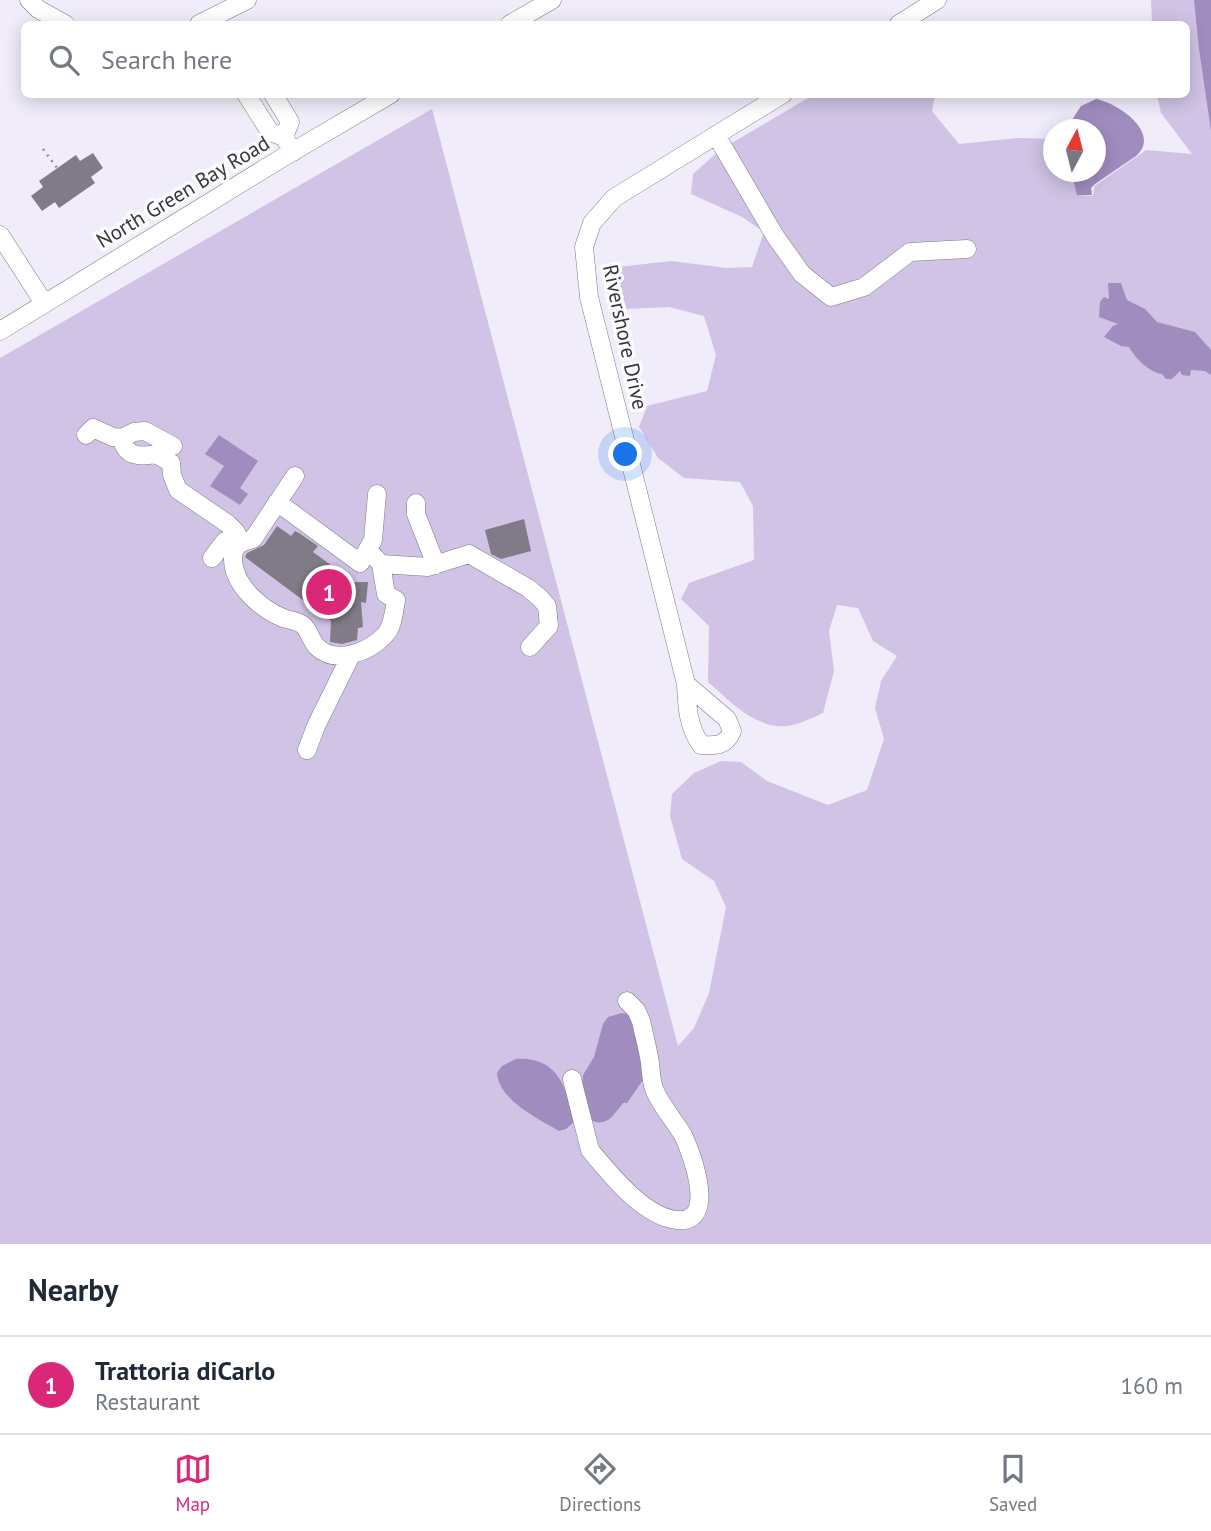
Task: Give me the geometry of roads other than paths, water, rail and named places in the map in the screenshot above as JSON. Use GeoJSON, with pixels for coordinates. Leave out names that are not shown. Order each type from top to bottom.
{"type":"FeatureCollection","features":[{"type":"Feature","properties":{"kind":"street"},"geometry":{"type":"LineString","coordinates":[[29,0],[38,9],[60,21]]}},
{"type":"Feature","properties":{"kind":"street"},"geometry":{"type":"LineString","coordinates":[[225,18],[247,0]]}},
{"type":"Feature","properties":{"kind":"street"},"geometry":{"type":"LineString","coordinates":[[515,21],[552,0]]}},
{"type":"Feature","properties":{"kind":"street"},"geometry":{"type":"LineString","coordinates":[[904,21],[937,0]]}},
{"type":"Feature","properties":{"kind":"street"},"geometry":{"type":"LineString","coordinates":[[249,98],[270,132],[289,144],[290,122],[275,98]]}},
{"type":"Feature","properties":{"kind":"street","name":"North Green Bay Road"},"geometry":{"type":"LineString","coordinates":[[0,331],[289,144],[383,98]]}},
{"type":"Feature","properties":{"kind":"street","name":"Rivershore Drive"},"geometry":{"type":"LineString","coordinates":[[686,684],[589,297],[584,247],[592,223],[614,198],[776,98]]}},
{"type":"Feature","properties":{"kind":"street"},"geometry":{"type":"LineString","coordinates":[[716,135],[775,236],[802,274],[831,297],[864,287],[909,252],[967,250]]}},
{"type":"Feature","properties":{"kind":"street"},"geometry":{"type":"LineString","coordinates":[[0,235],[44,303]]}},
{"type":"Feature","properties":{"kind":"street"},"geometry":{"type":"LineString","coordinates":[[86,435],[93,428],[122,438],[134,432],[145,431],[173,446]]}},
{"type":"Feature","properties":{"kind":"street"},"geometry":{"type":"LineString","coordinates":[[122,438],[125,450],[130,453],[144,456],[156,454],[171,463],[178,490],[228,524],[240,542]]}},
{"type":"Feature","properties":{"kind":"street"},"geometry":{"type":"LineString","coordinates":[[212,558],[225,541],[253,539],[295,476]]}},
{"type":"Feature","properties":{"kind":"street"},"geometry":{"type":"LineString","coordinates":[[277,502],[360,563],[373,540],[377,494]]}},
{"type":"Feature","properties":{"kind":"street"},"geometry":{"type":"LineString","coordinates":[[416,503],[415,514],[436,565]]}},
{"type":"Feature","properties":{"kind":"street"},"geometry":{"type":"LineString","coordinates":[[240,542],[233,556],[233,566],[244,588],[254,599],[281,617],[303,625],[318,648],[332,655],[351,655],[370,646],[386,635],[390,625],[396,600],[386,594],[381,564],[369,551]]}},
{"type":"Feature","properties":{"kind":"street"},"geometry":{"type":"LineString","coordinates":[[381,564],[416,568],[436,565],[469,554],[528,588],[547,606],[550,626],[530,647]]}},
{"type":"Feature","properties":{"kind":"street"},"geometry":{"type":"LineString","coordinates":[[307,750],[351,655]]}},
{"type":"Feature","properties":{"kind":"street"},"geometry":{"type":"LineString","coordinates":[[572,1079],[590,1150],[597,1158],[640,1203],[654,1212],[678,1220],[695,1214],[701,1202],[689,1151],[676,1123],[655,1092],[640,1021],[636,1010],[627,1001]]}},
{"type":"Feature","properties":{"kind":"place","name":"Trattoria diCarlo"},"geometry":{"type":"Point","coordinates":[329,592]}}]}
